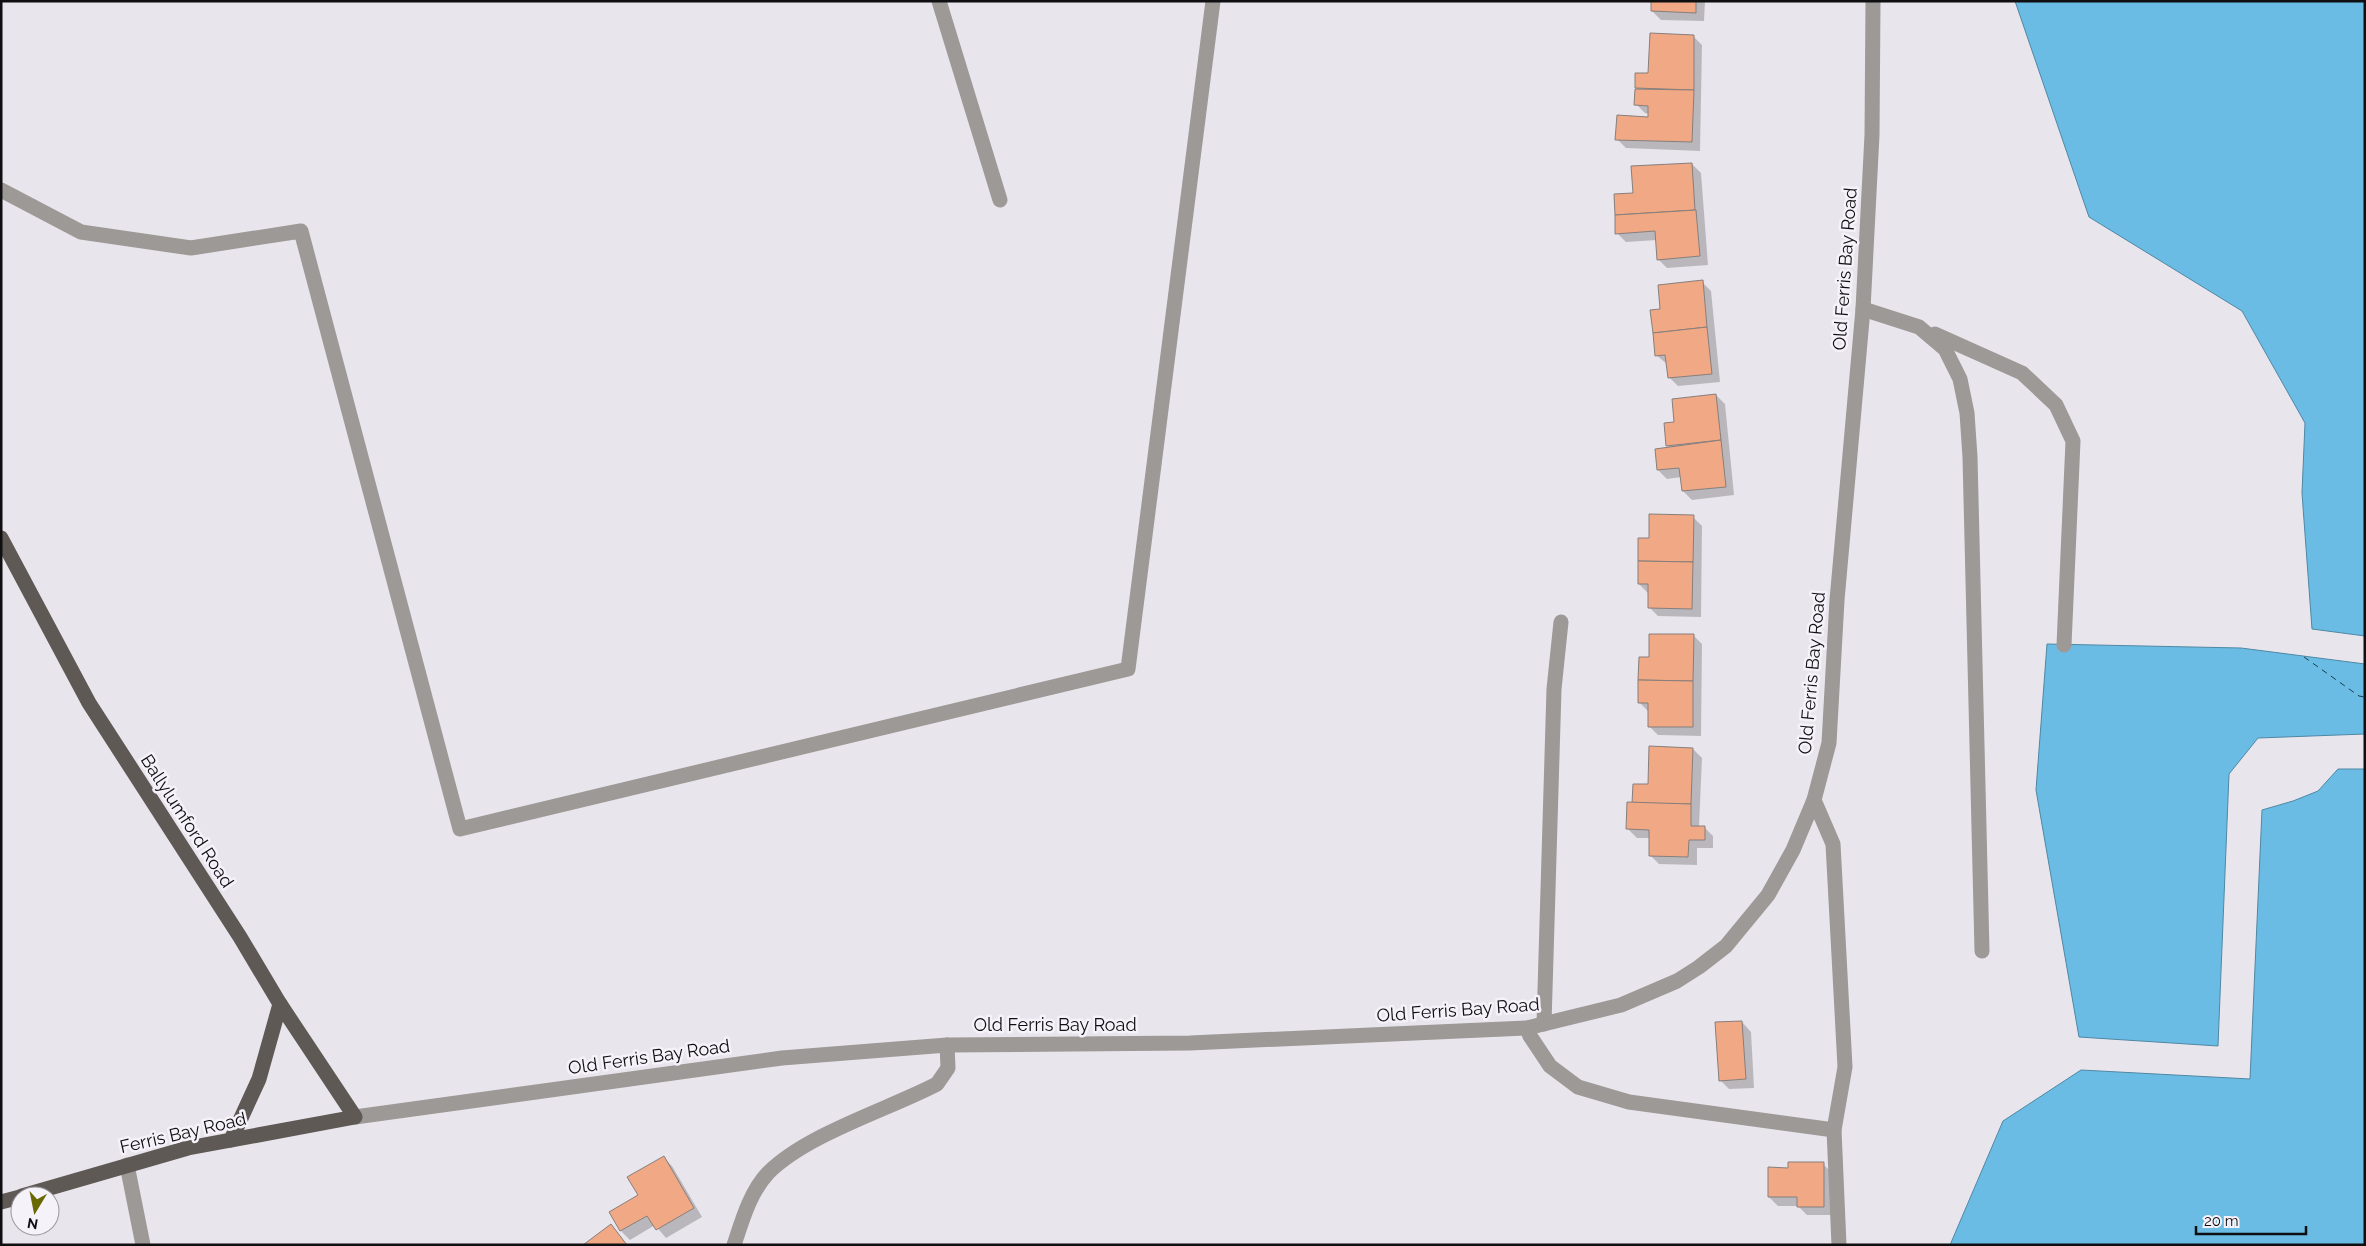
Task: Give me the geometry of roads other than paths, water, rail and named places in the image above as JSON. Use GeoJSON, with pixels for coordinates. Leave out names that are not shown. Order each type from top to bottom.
{"type":"FeatureCollection","features":[{"type":"Feature","properties":{"kind":"main road","name":"Ballylumford Road"},"geometry":{"type":"LineString","coordinates":[[1,538],[89,703],[240,937],[280,1004],[355,1117]]}},
{"type":"Feature","properties":{"kind":"main road"},"geometry":{"type":"LineString","coordinates":[[231,1140],[259,1079],[280,1004]]}},
{"type":"Feature","properties":{"kind":"main road","name":"Ferris Bay Road"},"geometry":{"type":"LineString","coordinates":[[55,1186],[188,1148],[355,1117]]}},
{"type":"Feature","properties":{"kind":"street"},"geometry":{"type":"LineString","coordinates":[[939,1],[1000,200]]}},
{"type":"Feature","properties":{"kind":"street"},"geometry":{"type":"LineString","coordinates":[[1,190],[81,232],[191,248],[301,230],[460,829],[1128,669],[1213,1]]}},
{"type":"Feature","properties":{"kind":"street","name":"Old Ferris Bay Road"},"geometry":{"type":"LineString","coordinates":[[355,1117],[782,1058],[947,1045],[1190,1043],[1527,1028],[1621,1005],[1645,996],[1677,981],[1726,946],[1768,895],[1793,850],[1814,800],[1829,743],[1837,600],[1863,309],[1872,135],[1873,1]]}},
{"type":"Feature","properties":{"kind":"street"},"geometry":{"type":"LineString","coordinates":[[1863,309],[1919,327],[2022,373],[2056,404],[2073,441],[2064,645]]}},
{"type":"Feature","properties":{"kind":"street"},"geometry":{"type":"LineString","coordinates":[[1919,327],[1945,349],[1960,379],[1967,412],[1970,457],[1982,951]]}},
{"type":"Feature","properties":{"kind":"street"},"geometry":{"type":"LineString","coordinates":[[1544,1024],[1554,689],[1561,622]]}},
{"type":"Feature","properties":{"kind":"street"},"geometry":{"type":"LineString","coordinates":[[1814,800],[1833,844],[1845,1067],[1834,1130],[1839,1245]]}},
{"type":"Feature","properties":{"kind":"street"},"geometry":{"type":"LineString","coordinates":[[1527,1028],[1530,1036],[1550,1066],[1578,1087],[1628,1102],[1834,1130]]}},
{"type":"Feature","properties":{"kind":"street"},"geometry":{"type":"LineString","coordinates":[[734,1245],[749,1203],[768,1173],[808,1144],[936,1084],[948,1068],[947,1045]]}},
{"type":"Feature","properties":{"kind":"street"},"geometry":{"type":"LineString","coordinates":[[127,1165],[143,1245]]}},
{"type":"Feature","properties":{"kind":"water"},"geometry":{"type":"Polygon","coordinates":[[[2015,1],[2365,1],[2365,636],[2312,629],[2302,493],[2305,423],[2242,311],[2089,217],[2015,1]]]}},
{"type":"Feature","properties":{"kind":"water"},"geometry":{"type":"Polygon","coordinates":[[[2047,644],[2241,648],[2365,664],[2365,734],[2258,738],[2229,774],[2218,1046],[2079,1037],[2036,790],[2047,644]]]}},
{"type":"Feature","properties":{"kind":"water"},"geometry":{"type":"Polygon","coordinates":[[[2338,769],[2365,769],[2365,1245],[1950,1245],[2003,1121],[2081,1070],[2250,1079],[2262,810],[2318,791],[2338,769]]]}}]}
